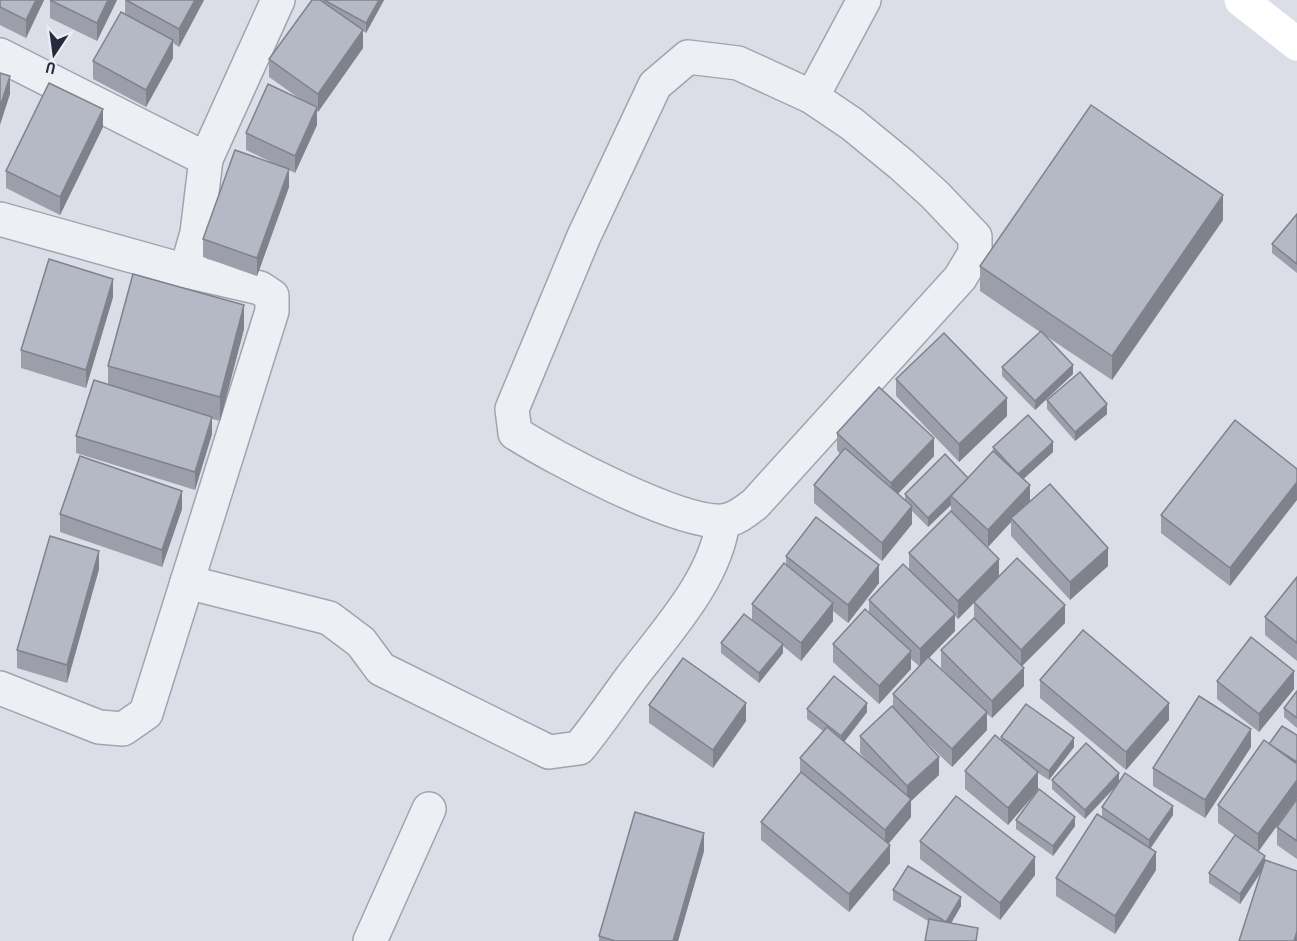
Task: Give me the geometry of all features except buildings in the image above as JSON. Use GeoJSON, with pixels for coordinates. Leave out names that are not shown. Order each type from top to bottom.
{"type":"FeatureCollection","features":[{"type":"Feature","properties":{"kind":"street"},"geometry":{"type":"LineString","coordinates":[[186,271],[197,232],[206,159],[278,0]]}},
{"type":"Feature","properties":{"kind":"street"},"geometry":{"type":"LineString","coordinates":[[812,97],[864,0]]}},
{"type":"Feature","properties":{"kind":"street"},"geometry":{"type":"LineString","coordinates":[[1241,0],[1297,44]]}},
{"type":"Feature","properties":{"kind":"street"},"geometry":{"type":"LineString","coordinates":[[0,55],[206,159]]}},
{"type":"Feature","properties":{"kind":"street"},"geometry":{"type":"LineString","coordinates":[[688,57],[738,63],[812,97],[852,124],[935,195],[975,237],[975,253],[960,278],[755,504],[741,515],[723,521],[687,516],[552,457],[515,433],[512,410],[584,236],[655,85],[688,57]]}},
{"type":"Feature","properties":{"kind":"street"},"geometry":{"type":"LineString","coordinates":[[0,219],[186,271],[260,288],[272,296],[272,311],[146,713],[123,729],[99,727],[0,688]]}},
{"type":"Feature","properties":{"kind":"street"},"geometry":{"type":"LineString","coordinates":[[188,582],[329,618],[361,642],[381,669],[549,752],[579,748],[610,711],[631,679],[662,641],[708,571],[721,538],[723,521]]}},
{"type":"Feature","properties":{"kind":"street"},"geometry":{"type":"LineString","coordinates":[[370,941],[429,808]]}}]}
